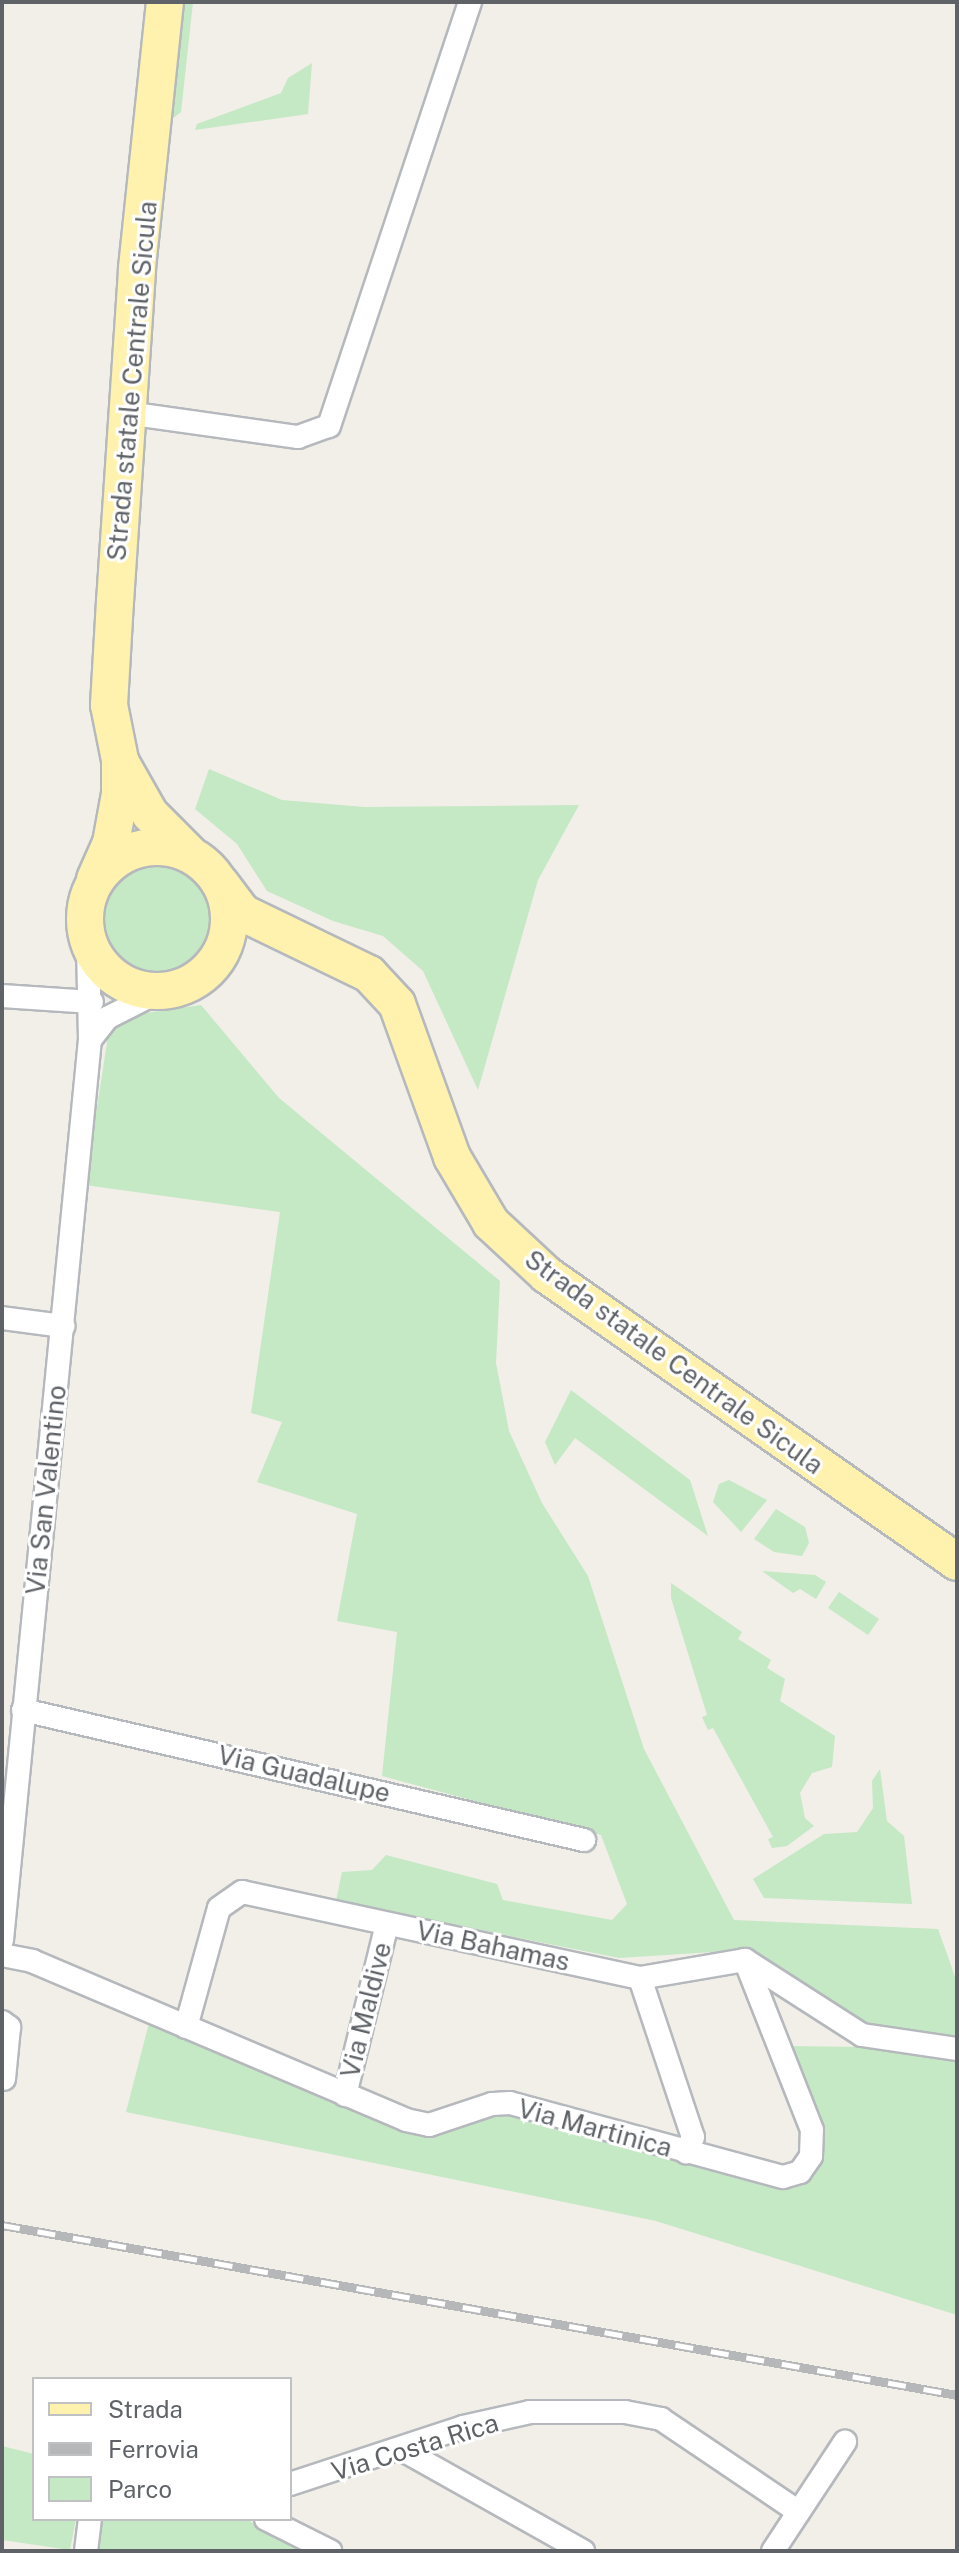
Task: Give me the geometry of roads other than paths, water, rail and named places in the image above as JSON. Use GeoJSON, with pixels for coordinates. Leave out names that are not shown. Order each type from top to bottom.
{"type":"FeatureCollection","features":[{"type":"Feature","properties":{"kind":"main road","name":"Strada statale Centrale Sicula"},"geometry":{"type":"LineString","coordinates":[[95,879],[114,831],[120,760],[109,705],[127,413],[165,2]]}},
{"type":"Feature","properties":{"kind":"main road","name":"Strada statale Centrale Sicula"},"geometry":{"type":"LineString","coordinates":[[120,760],[150,814],[189,853]]}},
{"type":"Feature","properties":{"kind":"main road"},"geometry":{"type":"LineString","coordinates":[[208,971],[222,952],[229,929],[221,884],[189,853],[168,847],[137,849],[109,864],[95,879],[85,910],[88,943],[116,979],[160,991],[177,988],[268,945],[300,942]]}},
{"type":"Feature","properties":{"kind":"main road","name":"Strada statale Centrale Sicula"},"geometry":{"type":"LineString","coordinates":[[221,884],[243,913],[369,974],[397,1004],[452,1157],[491,1223],[547,1275],[957,1562]]}},
{"type":"Feature","properties":{"kind":"street"},"geometry":{"type":"LineString","coordinates":[[127,413],[298,437],[329,426],[470,2]]}},
{"type":"Feature","properties":{"kind":"street","name":"Via San Valentino"},"geometry":{"type":"LineString","coordinates":[[2,1940],[90,1040],[92,1002],[88,943]]}},
{"type":"Feature","properties":{"kind":"street"},"geometry":{"type":"LineString","coordinates":[[90,1040],[107,1018],[160,991]]}},
{"type":"Feature","properties":{"kind":"street"},"geometry":{"type":"LineString","coordinates":[[2,996],[92,1002]]}},
{"type":"Feature","properties":{"kind":"street"},"geometry":{"type":"LineString","coordinates":[[2,1318],[63,1326]]}},
{"type":"Feature","properties":{"kind":"street","name":"Via Guadalupe"},"geometry":{"type":"LineString","coordinates":[[23,1710],[584,1840]]}},
{"type":"Feature","properties":{"kind":"street","name":"Via Bahamas"},"geometry":{"type":"LineString","coordinates":[[186,2027],[219,1908],[242,1892],[640,1978],[745,1960]]}},
{"type":"Feature","properties":{"kind":"street","name":"Via Maldive"},"geometry":{"type":"LineString","coordinates":[[345,2095],[387,1924]]}},
{"type":"Feature","properties":{"kind":"street","name":"Via Martinica"},"geometry":{"type":"LineString","coordinates":[[2,1955],[32,1961],[345,2095],[429,2125],[492,2104],[510,2103],[783,2177],[800,2172],[811,2156],[812,2130],[745,1960]]}},
{"type":"Feature","properties":{"kind":"street"},"geometry":{"type":"LineString","coordinates":[[745,1960],[862,2035],[957,2049]]}},
{"type":"Feature","properties":{"kind":"street"},"geometry":{"type":"LineString","coordinates":[[640,1978],[693,2137],[686,2153]]}},
{"type":"Feature","properties":{"kind":"street"},"geometry":{"type":"LineString","coordinates":[[2,2022],[9,2027],[4,2079]]}},
{"type":"Feature","properties":{"kind":"street","name":"Via Costa Rica"},"geometry":{"type":"LineString","coordinates":[[292,2483],[463,2427],[530,2412],[625,2412],[661,2419],[799,2512]]}},
{"type":"Feature","properties":{"kind":"street"},"geometry":{"type":"LineString","coordinates":[[773,2551],[845,2442]]}},
{"type":"Feature","properties":{"kind":"street"},"geometry":{"type":"LineString","coordinates":[[401,2449],[583,2551]]}},
{"type":"Feature","properties":{"kind":"street"},"geometry":{"type":"LineString","coordinates":[[86,2551],[90,2521]]}},
{"type":"Feature","properties":{"kind":"street"},"geometry":{"type":"LineString","coordinates":[[270,2521],[330,2551]]}},
{"type":"Feature","properties":{"kind":"railway"},"geometry":{"type":"LineString","coordinates":[[2,2225],[957,2395]]}}]}
